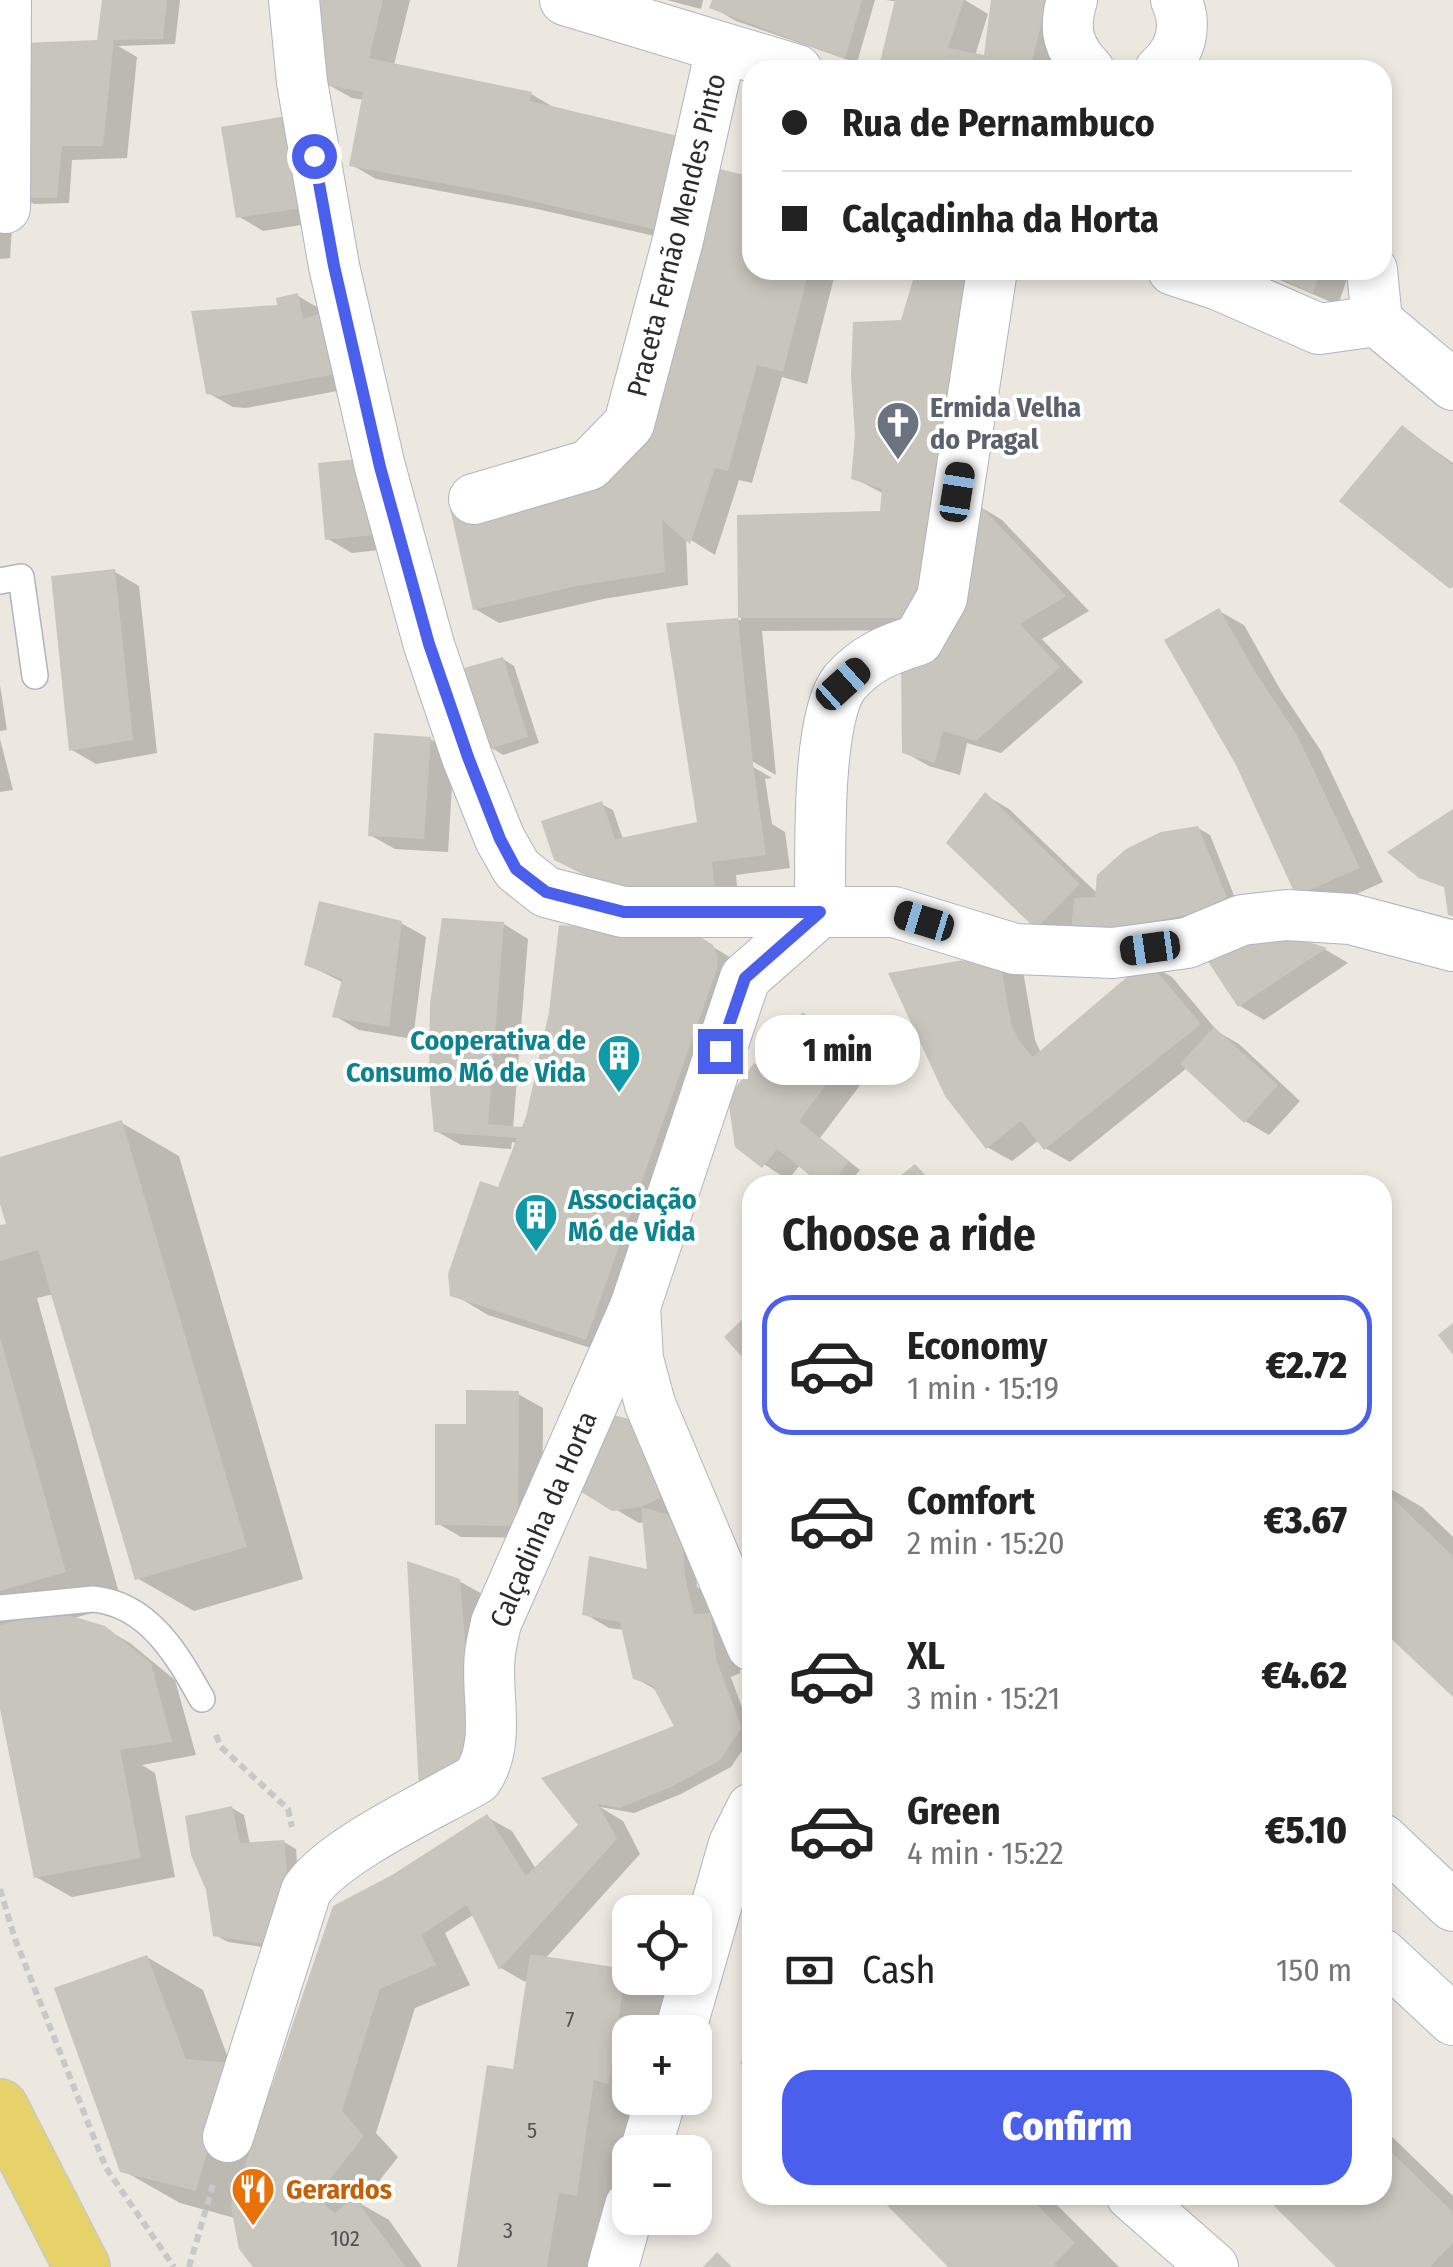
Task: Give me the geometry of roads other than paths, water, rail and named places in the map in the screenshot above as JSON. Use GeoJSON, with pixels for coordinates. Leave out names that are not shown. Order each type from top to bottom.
{"type":"FeatureCollection","features":[{"type":"Feature","properties":{"kind":"main road"},"geometry":{"type":"LineString","coordinates":[[0,2107],[82,2267]]}},
{"type":"Feature","properties":{"kind":"street"},"geometry":{"type":"LineString","coordinates":[[5,208],[6,0]]}},
{"type":"Feature","properties":{"kind":"street"},"geometry":{"type":"LineString","coordinates":[[294,0],[302,82],[334,266],[380,467],[454,720],[500,839],[516,869],[546,892],[624,912],[894,912],[1015,949],[1113,953],[1187,943],[1242,920],[1287,915],[1352,919],[1453,946]]}},
{"type":"Feature","properties":{"kind":"street"},"geometry":{"type":"LineString","coordinates":[[565,0],[761,60]]}},
{"type":"Feature","properties":{"kind":"street"},"geometry":{"type":"LineString","coordinates":[[1072,0],[1066,28],[1071,47],[1081,60]]}},
{"type":"Feature","properties":{"kind":"street"},"geometry":{"type":"LineString","coordinates":[[1168,60],[1177,49],[1183,30],[1176,0]]}},
{"type":"Feature","properties":{"kind":"street","name":"Praceta Fernão Mendes Pinto"},"geometry":{"type":"LineString","coordinates":[[474,498],[589,465],[629,424],[678,240],[721,49]]}},
{"type":"Feature","properties":{"kind":"street"},"geometry":{"type":"LineString","coordinates":[[820,912],[828,724],[843,684],[879,652],[918,640],[942,598],[990,280]]}},
{"type":"Feature","properties":{"kind":"street"},"geometry":{"type":"LineString","coordinates":[[1202,280],[1318,329],[1377,321]]}},
{"type":"Feature","properties":{"kind":"street"},"geometry":{"type":"LineString","coordinates":[[1373,280],[1377,321],[1453,386]]}},
{"type":"Feature","properties":{"kind":"street","name":"Calçadinha da Horta"},"geometry":{"type":"LineString","coordinates":[[228,2136],[306,1892],[339,1858],[478,1779],[482,1773],[491,1737],[490,1654],[496,1623],[635,1306],[745,978],[820,912]]}},
{"type":"Feature","properties":{"kind":"street"},"geometry":{"type":"LineString","coordinates":[[635,1306],[638,1359],[650,1404],[742,1622]]}},
{"type":"Feature","properties":{"kind":"street"},"geometry":{"type":"LineString","coordinates":[[1392,1849],[1453,1906]]}},
{"type":"Feature","properties":{"kind":"street"},"geometry":{"type":"LineString","coordinates":[[686,2015],[742,1850]]}},
{"type":"Feature","properties":{"kind":"street"},"geometry":{"type":"LineString","coordinates":[[1392,1963],[1453,2020]]}},
{"type":"Feature","properties":{"kind":"street"},"geometry":{"type":"LineString","coordinates":[[1142,2205],[1212,2267]]}},
{"type":"Feature","properties":{"kind":"street"},"geometry":{"type":"LineString","coordinates":[[612,2267],[621,2235]]}},
{"type":"Feature","properties":{"kind":"lane"},"geometry":{"type":"LineString","coordinates":[[0,581],[21,577],[35,676]]}},
{"type":"Feature","properties":{"kind":"lane"},"geometry":{"type":"LineString","coordinates":[[0,1608],[93,1599],[108,1602],[155,1628],[182,1662],[202,1699]]}},
{"type":"Feature","properties":{"kind":"place","name":"Ermida Velha do Pragal"},"geometry":{"type":"Point","coordinates":[898,461]}},
{"type":"Feature","properties":{"kind":"place","name":"Cooperativa de Consumo Mó de Vida"},"geometry":{"type":"Point","coordinates":[619,1094]}},
{"type":"Feature","properties":{"kind":"place","name":"Associação Mó de Vida"},"geometry":{"type":"Point","coordinates":[536,1253]}},
{"type":"Feature","properties":{"kind":"place","name":"Gerardos"},"geometry":{"type":"Point","coordinates":[253,2227]}}]}
